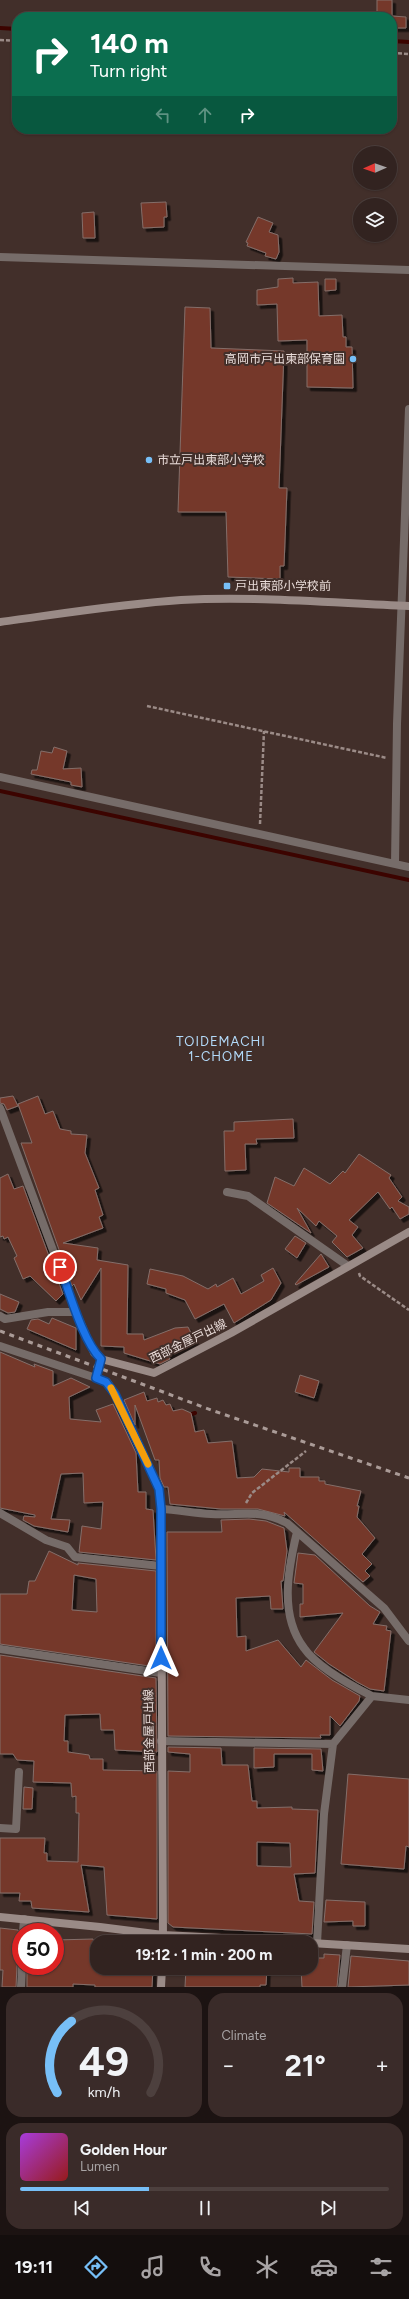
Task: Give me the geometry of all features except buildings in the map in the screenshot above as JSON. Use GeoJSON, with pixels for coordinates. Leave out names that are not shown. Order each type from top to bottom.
{"type":"FeatureCollection","features":[{"type":"Feature","properties":{"kind":"main road"},"geometry":{"type":"LineString","coordinates":[[0,622],[133,604],[181,600],[226,599],[406,606]]}},
{"type":"Feature","properties":{"kind":"main road","name":"西部金屋戸出線"},"geometry":{"type":"LineString","coordinates":[[101,1359],[154,1374],[231,1333],[409,1232]]}},
{"type":"Feature","properties":{"kind":"main road"},"geometry":{"type":"LineString","coordinates":[[96,1378],[101,1359]]}},
{"type":"Feature","properties":{"kind":"main road","name":"西部金屋戸出線"},"geometry":{"type":"LineString","coordinates":[[96,1378],[106,1382],[115,1394],[159,1489],[161,1509],[163,1935]]}},
{"type":"Feature","properties":{"kind":"main road"},"geometry":{"type":"LineString","coordinates":[[0,1917],[135,1935]]}},
{"type":"Feature","properties":{"kind":"main road"},"geometry":{"type":"LineString","coordinates":[[318,1943],[409,1948]]}},
{"type":"Feature","properties":{"kind":"main road"},"geometry":{"type":"LineString","coordinates":[[161,1987],[162,1975]]}},
{"type":"Feature","properties":{"kind":"street"},"geometry":{"type":"LineString","coordinates":[[0,257],[409,270]]}},
{"type":"Feature","properties":{"kind":"street"},"geometry":{"type":"LineString","coordinates":[[395,864],[397,761],[406,606],[409,409]]}},
{"type":"Feature","properties":{"kind":"street"},"geometry":{"type":"LineString","coordinates":[[0,777],[409,867]]}},
{"type":"Feature","properties":{"kind":"street"},"geometry":{"type":"LineString","coordinates":[[0,1108],[76,1312],[94,1353],[101,1359]]}},
{"type":"Feature","properties":{"kind":"street"},"geometry":{"type":"LineString","coordinates":[[227,1192],[248,1196],[351,1264]]}},
{"type":"Feature","properties":{"kind":"street"},"geometry":{"type":"LineString","coordinates":[[0,1316],[5,1318],[48,1312],[76,1312]]}},
{"type":"Feature","properties":{"kind":"street"},"geometry":{"type":"LineString","coordinates":[[0,1346],[96,1378]]}},
{"type":"Feature","properties":{"kind":"street"},"geometry":{"type":"LineString","coordinates":[[161,1509],[212,1514],[242,1513],[272,1516],[287,1523],[384,1608],[409,1641]]}},
{"type":"Feature","properties":{"kind":"street"},"geometry":{"type":"LineString","coordinates":[[0,1513],[46,1540],[67,1547],[75,1557],[161,1566]]}},
{"type":"Feature","properties":{"kind":"street"},"geometry":{"type":"LineString","coordinates":[[297,1532],[289,1567],[288,1588],[292,1624],[304,1649],[346,1682],[372,1696],[409,1700]]}},
{"type":"Feature","properties":{"kind":"street"},"geometry":{"type":"LineString","coordinates":[[0,1649],[161,1673]]}},
{"type":"Feature","properties":{"kind":"street"},"geometry":{"type":"LineString","coordinates":[[315,1935],[324,1814],[333,1744],[372,1696]]}},
{"type":"Feature","properties":{"kind":"street"},"geometry":{"type":"LineString","coordinates":[[161,1741],[333,1744]]}},
{"type":"Feature","properties":{"kind":"street"},"geometry":{"type":"LineString","coordinates":[[0,1828],[16,1830],[19,1772]]}},
{"type":"Feature","properties":{"kind":"street"},"geometry":{"type":"LineString","coordinates":[[24,1919],[24,1923]]}},
{"type":"Feature","properties":{"kind":"street"},"geometry":{"type":"LineString","coordinates":[[342,1987],[347,1945]]}},
{"type":"Feature","properties":{"kind":"street"},"geometry":{"type":"LineString","coordinates":[[21,1987],[22,1975]]}},
{"type":"Feature","properties":{"kind":"path"},"geometry":{"type":"LineString","coordinates":[[0,40],[12,41]]}},
{"type":"Feature","properties":{"kind":"path"},"geometry":{"type":"LineString","coordinates":[[397,53],[409,54]]}},
{"type":"Feature","properties":{"kind":"path"},"geometry":{"type":"LineString","coordinates":[[147,706],[397,761]]}},
{"type":"Feature","properties":{"kind":"path"},"geometry":{"type":"LineString","coordinates":[[259,835],[264,732]]}},
{"type":"Feature","properties":{"kind":"path"},"geometry":{"type":"LineString","coordinates":[[351,1264],[360,1276],[409,1310]]}},
{"type":"Feature","properties":{"kind":"path"},"geometry":{"type":"LineString","coordinates":[[242,1513],[252,1493],[306,1451]]}},
{"type":"Feature","properties":{"kind":"waterway"},"geometry":{"type":"LineString","coordinates":[[0,28],[12,29]]}},
{"type":"Feature","properties":{"kind":"waterway"},"geometry":{"type":"LineString","coordinates":[[397,41],[409,42]]}},
{"type":"Feature","properties":{"kind":"waterway"},"geometry":{"type":"LineString","coordinates":[[0,791],[409,880]]}},
{"type":"Feature","properties":{"kind":"waterway"},"geometry":{"type":"LineString","coordinates":[[186,1416],[195,1413]]}},
{"type":"Feature","properties":{"kind":"railway"},"geometry":{"type":"LineString","coordinates":[[0,1331],[214,1411],[409,1478]]}},
{"type":"Feature","properties":{"kind":"slow traffic"},"geometry":{"type":"LineString","coordinates":[[111,1388],[148,1464]]}},
{"type":"Feature","properties":{"kind":"place","name":"高岡市戸出東部保育園"},"geometry":{"type":"Point","coordinates":[353,359]}},
{"type":"Feature","properties":{"kind":"place","name":"市立戸出東部小学校"},"geometry":{"type":"Point","coordinates":[149,460]}},
{"type":"Feature","properties":{"kind":"place","name":"戸出東部小学校前"},"geometry":{"type":"Point","coordinates":[227,586]}},
{"type":"Feature","properties":{"kind":"district","name":"TOIDEMACHI 1-CHOME"},"geometry":{"type":"Point","coordinates":[221,1048]}},
{"type":"Feature","properties":{"kind":"route"},"geometry":{"type":"LineString","coordinates":[[60,1267],[76,1312],[94,1353],[101,1359],[96,1378],[106,1382],[115,1394],[159,1489],[161,1509],[161,1658]]}}]}
